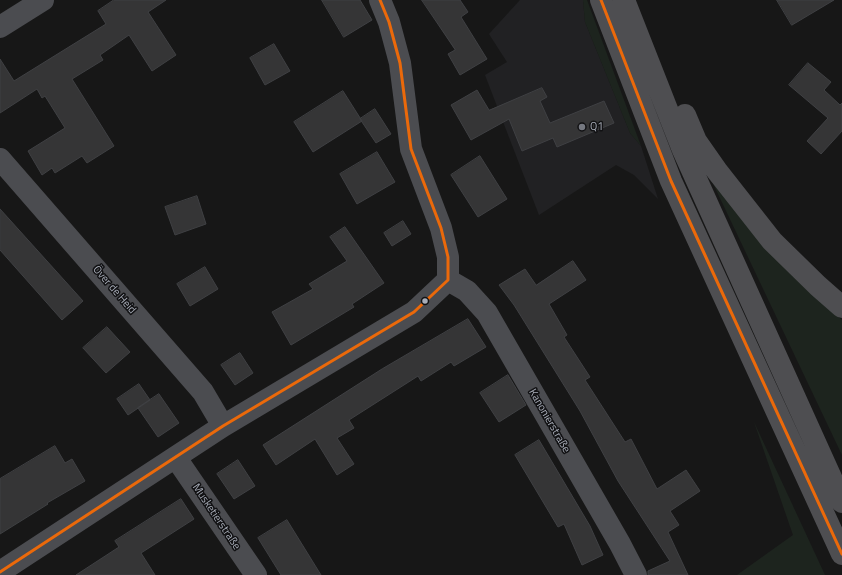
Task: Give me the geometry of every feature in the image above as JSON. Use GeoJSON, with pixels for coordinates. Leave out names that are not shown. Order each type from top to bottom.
{"type":"FeatureCollection","features":[{"type":"Feature","properties":{"kind":"highway"},"geometry":{"type":"LineString","coordinates":[[601,0],[671,181],[842,554]]}},
{"type":"Feature","properties":{"kind":"highway"},"geometry":{"type":"LineString","coordinates":[[625,0],[655,43],[696,141],[716,171],[772,241],[842,308]]}},
{"type":"Feature","properties":{"kind":"highway"},"geometry":{"type":"LineString","coordinates":[[625,0],[683,150],[842,502]]}},
{"type":"Feature","properties":{"kind":"street"},"geometry":{"type":"LineString","coordinates":[[0,27],[43,0]]}},
{"type":"Feature","properties":{"kind":"street"},"geometry":{"type":"LineString","coordinates":[[0,572],[223,426],[414,312],[448,280],[448,257],[441,228],[411,149],[400,63],[389,22],[380,0]]}},
{"type":"Feature","properties":{"kind":"street","name":"Över de Heid"},"geometry":{"type":"LineString","coordinates":[[0,159],[203,392],[223,426]]}},
{"type":"Feature","properties":{"kind":"street","name":"Kanonierstraße"},"geometry":{"type":"LineString","coordinates":[[448,280],[467,291],[487,313],[620,544],[636,575]]}},
{"type":"Feature","properties":{"kind":"street","name":"Musketierstraße"},"geometry":{"type":"LineString","coordinates":[[176,458],[256,575]]}},
{"type":"Feature","properties":{"kind":"shaded area"},"geometry":{"type":"Polygon","coordinates":[[[520,0],[583,0],[585,22],[630,133],[641,146],[658,199],[634,175],[616,165],[539,215],[485,75],[507,62],[489,34],[520,0]]]}},
{"type":"Feature","properties":{"kind":"shaded area"},"geometry":{"type":"Polygon","coordinates":[[[583,0],[587,0],[641,146],[630,133],[585,22],[583,0]]]}},
{"type":"Feature","properties":{"kind":"shaded area"},"geometry":{"type":"Polygon","coordinates":[[[709,175],[827,307],[842,320],[842,455],[709,175]]]}},
{"type":"Feature","properties":{"kind":"shaded area"},"geometry":{"type":"Polygon","coordinates":[[[754,422],[825,575],[737,575],[793,535],[754,422]]]}},
{"type":"Feature","properties":{"kind":"building"},"geometry":{"type":"Polygon","coordinates":[[[114,0],[166,0],[148,12],[176,55],[152,71],[129,35],[100,55],[103,60],[72,79],[114,146],[87,163],[82,156],[55,173],[52,168],[42,175],[28,151],[65,128],[45,96],[42,98],[37,89],[0,113],[0,59],[14,81],[106,24],[98,11],[114,0]]]}},
{"type":"Feature","properties":{"kind":"building"},"geometry":{"type":"Polygon","coordinates":[[[322,0],[360,0],[372,20],[344,37],[322,0]]]}},
{"type":"Feature","properties":{"kind":"building"},"geometry":{"type":"Polygon","coordinates":[[[422,0],[460,0],[468,12],[461,17],[487,59],[460,75],[448,54],[455,50],[422,0]]]}},
{"type":"Feature","properties":{"kind":"building"},"geometry":{"type":"Polygon","coordinates":[[[777,0],[834,0],[792,25],[777,0]]]}},
{"type":"Feature","properties":{"kind":"building"},"geometry":{"type":"Polygon","coordinates":[[[274,44],[290,71],[265,85],[250,58],[274,44]]]}},
{"type":"Feature","properties":{"kind":"building"},"geometry":{"type":"Polygon","coordinates":[[[808,63],[831,82],[824,90],[840,105],[842,103],[842,131],[821,154],[807,141],[828,118],[789,85],[808,63]]]}},
{"type":"Feature","properties":{"kind":"building"},"geometry":{"type":"Polygon","coordinates":[[[542,88],[547,97],[540,101],[550,123],[604,101],[614,123],[557,147],[553,138],[522,151],[509,119],[471,140],[451,105],[477,90],[489,110],[542,88]]]}},
{"type":"Feature","properties":{"kind":"building"},"geometry":{"type":"Polygon","coordinates":[[[343,91],[362,121],[313,152],[294,122],[343,91]]]}},
{"type":"Feature","properties":{"kind":"building"},"geometry":{"type":"Polygon","coordinates":[[[375,109],[391,134],[376,143],[360,119],[375,109]]]}},
{"type":"Feature","properties":{"kind":"building"},"geometry":{"type":"Polygon","coordinates":[[[377,152],[395,182],[357,204],[340,174],[377,152]]]}},
{"type":"Feature","properties":{"kind":"building"},"geometry":{"type":"Polygon","coordinates":[[[480,156],[507,199],[478,217],[451,175],[480,156]]]}},
{"type":"Feature","properties":{"kind":"building"},"geometry":{"type":"Polygon","coordinates":[[[197,196],[206,224],[175,235],[165,207],[197,196]]]}},
{"type":"Feature","properties":{"kind":"building"},"geometry":{"type":"Polygon","coordinates":[[[0,209],[83,301],[62,320],[0,250],[0,209]]]}},
{"type":"Feature","properties":{"kind":"building"},"geometry":{"type":"Polygon","coordinates":[[[403,221],[411,234],[392,246],[384,233],[403,221]]]}},
{"type":"Feature","properties":{"kind":"building"},"geometry":{"type":"Polygon","coordinates":[[[345,227],[384,283],[352,304],[354,307],[291,345],[272,312],[313,289],[309,284],[347,261],[330,237],[345,227]]]}},
{"type":"Feature","properties":{"kind":"building"},"geometry":{"type":"Polygon","coordinates":[[[573,261],[586,280],[549,304],[567,335],[564,337],[590,377],[585,380],[625,442],[631,439],[657,489],[686,470],[700,491],[670,511],[679,525],[668,532],[688,575],[648,575],[648,571],[670,561],[618,481],[580,411],[514,305],[499,285],[525,269],[536,285],[573,261]]]}},
{"type":"Feature","properties":{"kind":"building"},"geometry":{"type":"Polygon","coordinates":[[[205,267],[218,289],[190,306],[177,284],[205,267]]]}},
{"type":"Feature","properties":{"kind":"building"},"geometry":{"type":"Polygon","coordinates":[[[468,319],[486,347],[454,366],[451,362],[421,381],[418,376],[349,420],[354,428],[337,438],[354,464],[337,475],[315,439],[276,465],[263,445],[382,369],[468,319]]]}},
{"type":"Feature","properties":{"kind":"building"},"geometry":{"type":"Polygon","coordinates":[[[107,327],[130,352],[106,373],[83,348],[107,327]]]}},
{"type":"Feature","properties":{"kind":"building"},"geometry":{"type":"Polygon","coordinates":[[[240,353],[253,373],[235,385],[221,365],[240,353]]]}},
{"type":"Feature","properties":{"kind":"building"},"geometry":{"type":"Polygon","coordinates":[[[508,375],[526,405],[499,422],[480,393],[508,375]]]}},
{"type":"Feature","properties":{"kind":"building"},"geometry":{"type":"Polygon","coordinates":[[[139,384],[150,400],[128,415],[117,399],[139,384]]]}},
{"type":"Feature","properties":{"kind":"building"},"geometry":{"type":"Polygon","coordinates":[[[159,394],[179,423],[158,437],[138,408],[159,394]]]}},
{"type":"Feature","properties":{"kind":"building"},"geometry":{"type":"Polygon","coordinates":[[[539,440],[590,526],[603,555],[582,565],[564,524],[558,527],[515,455],[539,440]]]}},
{"type":"Feature","properties":{"kind":"building"},"geometry":{"type":"Polygon","coordinates":[[[55,446],[65,463],[72,459],[85,481],[47,503],[48,504],[0,534],[0,479],[55,446]]]}},
{"type":"Feature","properties":{"kind":"building"},"geometry":{"type":"Polygon","coordinates":[[[238,460],[255,486],[234,499],[217,474],[238,460]]]}},
{"type":"Feature","properties":{"kind":"building"},"geometry":{"type":"Polygon","coordinates":[[[181,499],[194,519],[141,553],[155,575],[76,575],[119,547],[115,541],[181,499]]]}},
{"type":"Feature","properties":{"kind":"building"},"geometry":{"type":"Polygon","coordinates":[[[287,520],[321,575],[281,575],[258,538],[287,520]]]}},
{"type":"Feature","properties":{"kind":"transit line"},"geometry":{"type":"LineString","coordinates":[[0,572],[223,426],[414,312],[448,280],[448,257],[441,228],[411,149],[400,63],[389,22],[380,0]]}},
{"type":"Feature","properties":{"kind":"transit line"},"geometry":{"type":"LineString","coordinates":[[601,0],[671,181],[842,554]]}},
{"type":"Feature","properties":{"kind":"place","name":"Q1"},"geometry":{"type":"Point","coordinates":[582,127]}}]}
